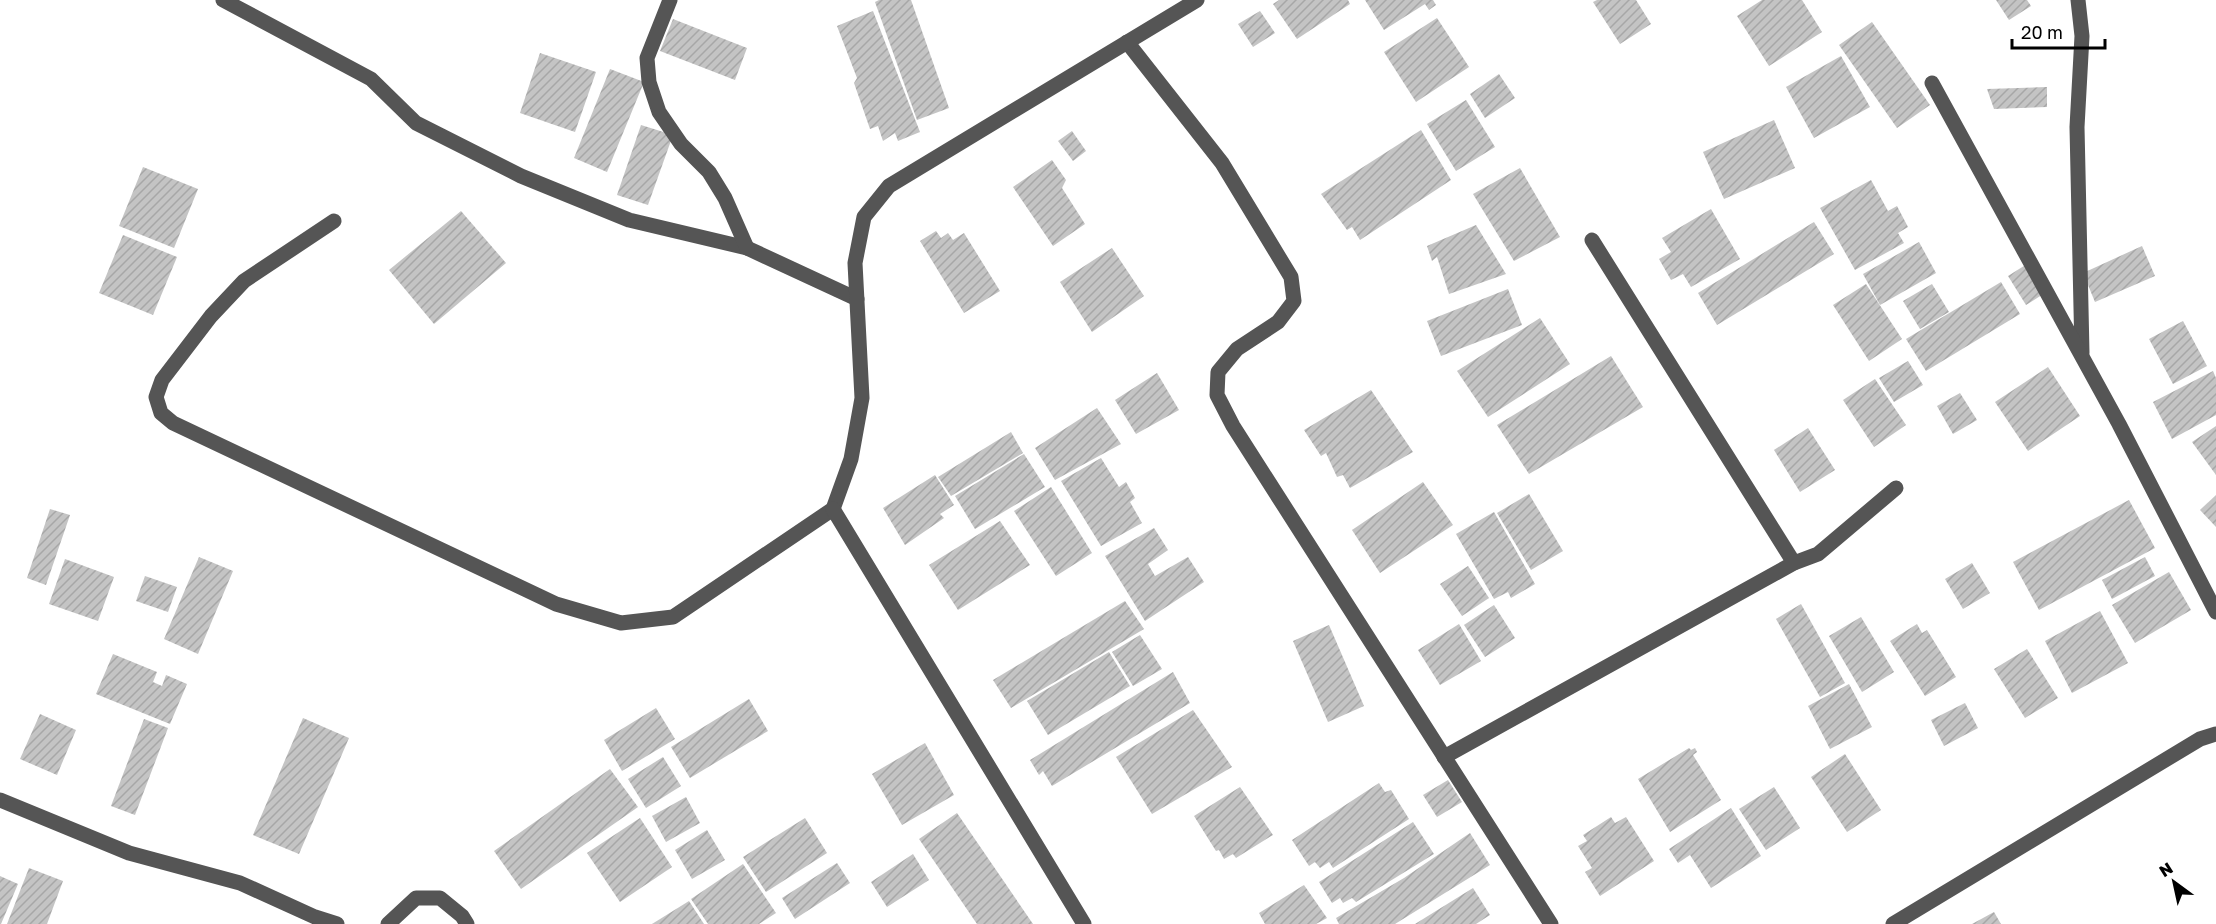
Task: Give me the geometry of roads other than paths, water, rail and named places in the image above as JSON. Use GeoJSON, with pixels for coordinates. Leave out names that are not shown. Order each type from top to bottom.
{"type":"FeatureCollection","features":[{"type":"Feature","properties":{"kind":"street"},"geometry":{"type":"LineString","coordinates":[[223,0],[371,79],[416,123],[522,176],[629,220],[747,248],[857,299]]}},
{"type":"Feature","properties":{"kind":"street"},"geometry":{"type":"LineString","coordinates":[[670,0],[647,58],[649,82],[659,112],[681,144],[709,172],[725,198],[747,248]]}},
{"type":"Feature","properties":{"kind":"street"},"geometry":{"type":"LineString","coordinates":[[334,221],[244,281],[211,316],[162,380],[156,397],[161,413],[173,423],[556,604],[621,623],[673,617],[832,509],[851,459],[862,398],[855,263],[864,217],[889,186],[1197,0]]}},
{"type":"Feature","properties":{"kind":"street"},"geometry":{"type":"LineString","coordinates":[[2078,0],[2082,36],[2077,127],[2082,356]]}},
{"type":"Feature","properties":{"kind":"street"},"geometry":{"type":"LineString","coordinates":[[1127,42],[1222,163],[1291,277],[1294,301],[1278,322],[1237,349],[1218,372],[1217,395],[1233,426],[1551,924]]}},
{"type":"Feature","properties":{"kind":"street"},"geometry":{"type":"LineString","coordinates":[[1932,82],[2082,356],[2216,612]]}},
{"type":"Feature","properties":{"kind":"street"},"geometry":{"type":"LineString","coordinates":[[1592,240],[1794,563]]}},
{"type":"Feature","properties":{"kind":"street"},"geometry":{"type":"LineString","coordinates":[[1444,757],[1794,563],[1818,554],[1896,488]]}},
{"type":"Feature","properties":{"kind":"street"},"geometry":{"type":"LineString","coordinates":[[832,509],[1084,924]]}},
{"type":"Feature","properties":{"kind":"street"},"geometry":{"type":"LineString","coordinates":[[1893,924],[2200,739],[2216,734]]}},
{"type":"Feature","properties":{"kind":"street"},"geometry":{"type":"LineString","coordinates":[[0,800],[129,854],[240,883],[315,917],[337,924]]}},
{"type":"Feature","properties":{"kind":"street"},"geometry":{"type":"LineString","coordinates":[[388,924],[417,898],[440,898],[462,916],[467,924]]}}]}
